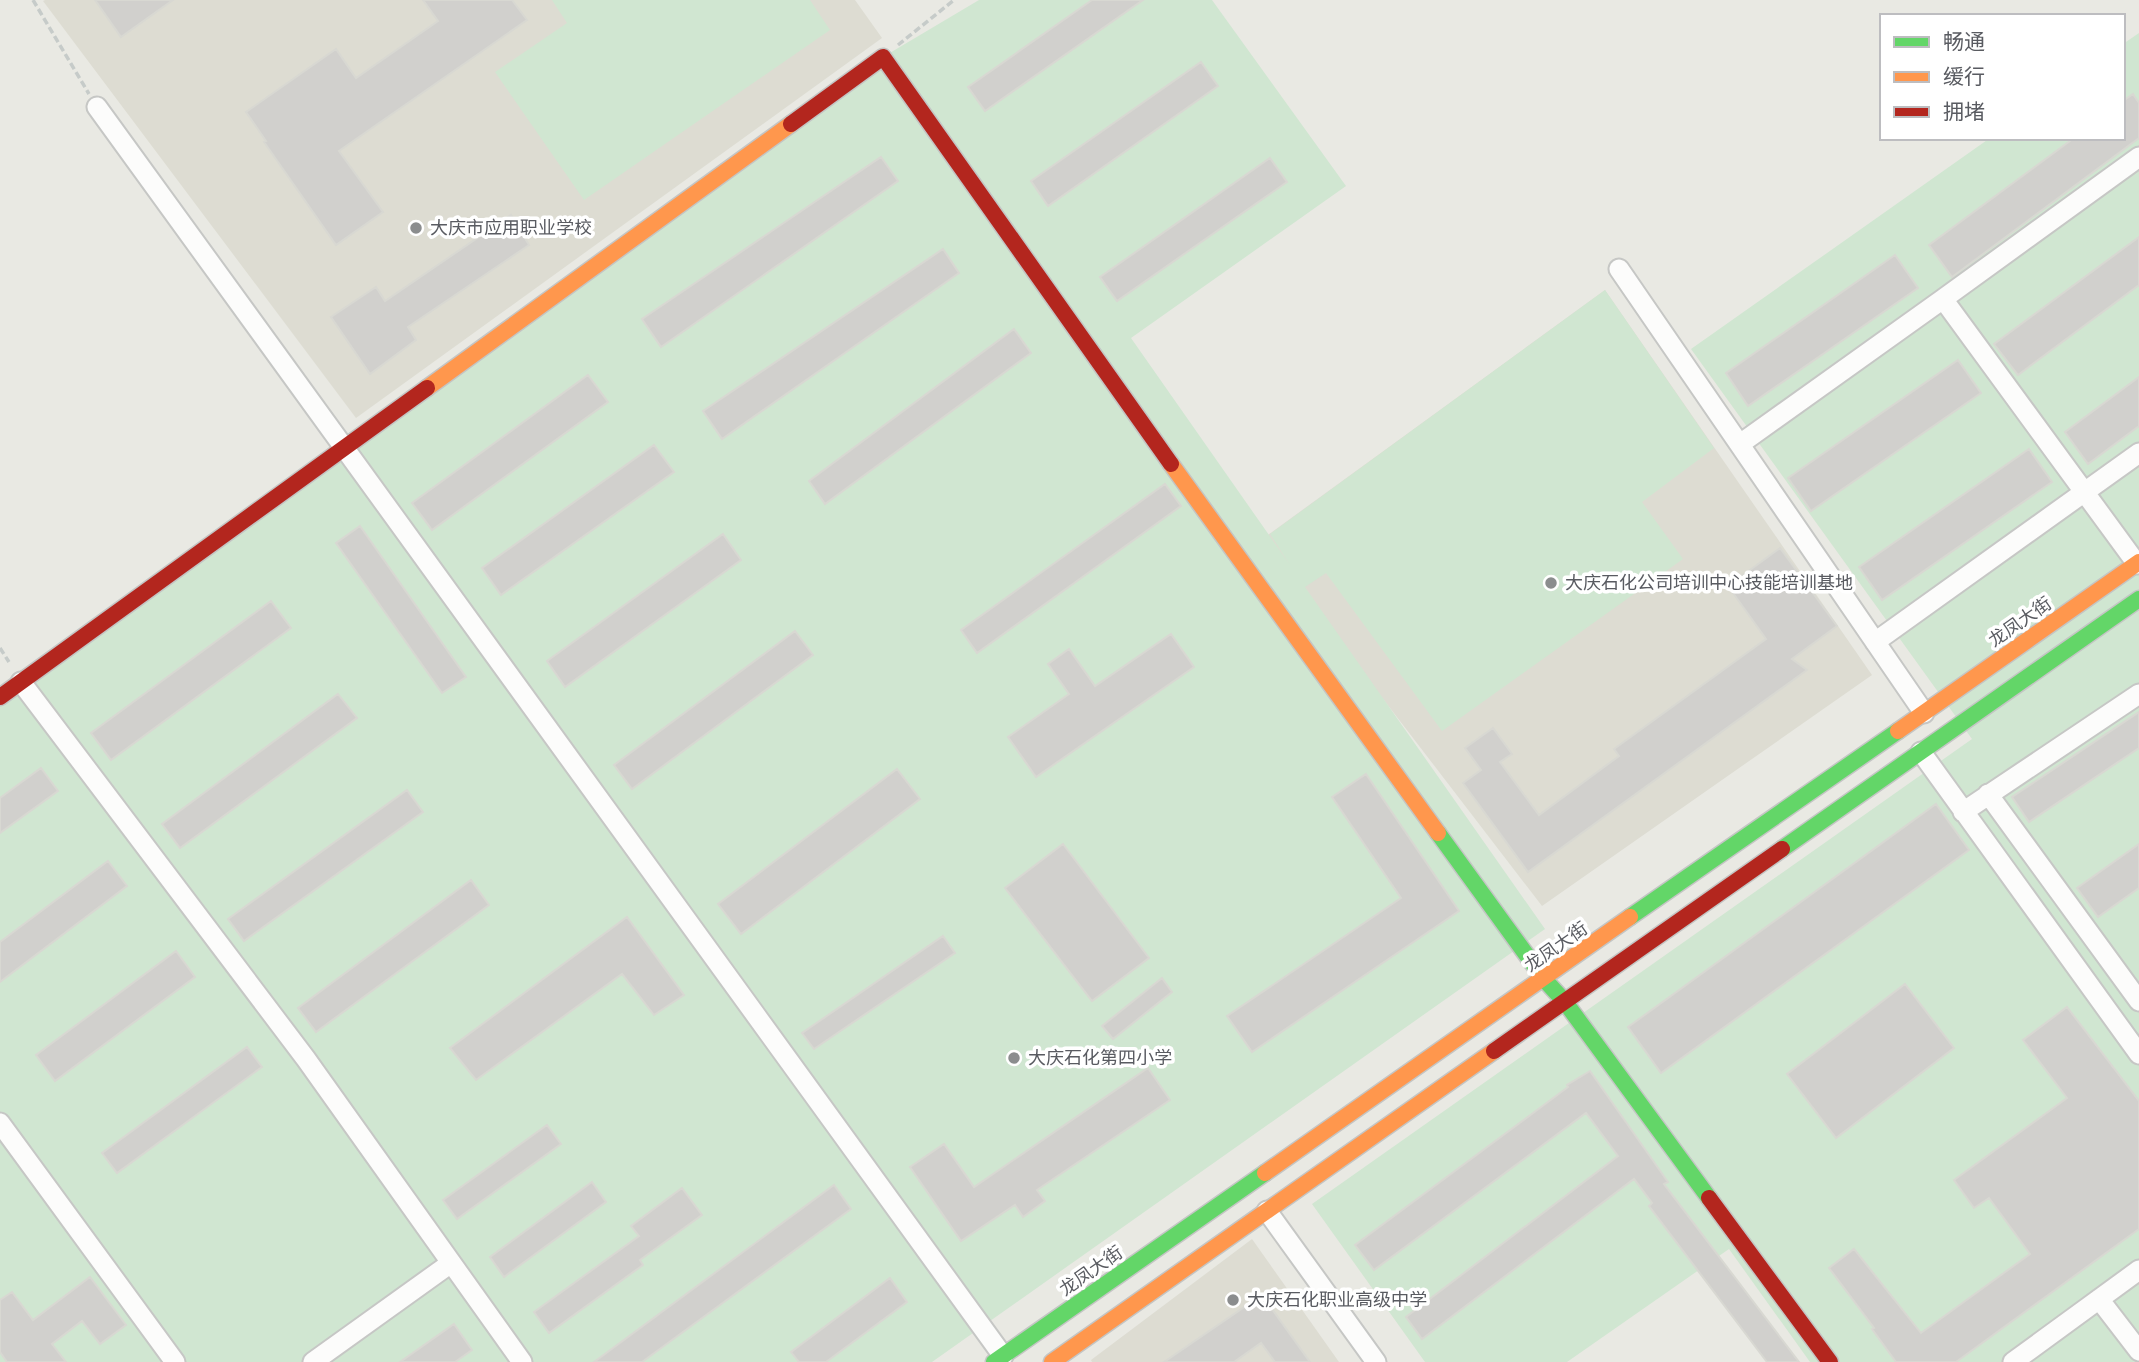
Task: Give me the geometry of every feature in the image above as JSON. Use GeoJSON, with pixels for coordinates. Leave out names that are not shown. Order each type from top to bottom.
{"type":"FeatureCollection","features":[{"type":"Feature","properties":{"kind":"main road"},"geometry":{"type":"LineString","coordinates":[[0,697],[883,57],[1118,391],[1544,979],[1565,1002],[1830,1362]]}},
{"type":"Feature","properties":{"kind":"main road","name":"龙凤大街"},"geometry":{"type":"LineString","coordinates":[[998,1359],[2138,563]]}},
{"type":"Feature","properties":{"kind":"main road"},"geometry":{"type":"LineString","coordinates":[[1052,1362],[2139,599]]}},
{"type":"Feature","properties":{"kind":"street"},"geometry":{"type":"LineString","coordinates":[[97,107],[998,1359]]}},
{"type":"Feature","properties":{"kind":"street"},"geometry":{"type":"LineString","coordinates":[[1740,444],[2139,156]]}},
{"type":"Feature","properties":{"kind":"street"},"geometry":{"type":"LineString","coordinates":[[1619,269],[1924,713]]}},
{"type":"Feature","properties":{"kind":"street"},"geometry":{"type":"LineString","coordinates":[[1943,299],[2138,563]]}},
{"type":"Feature","properties":{"kind":"street"},"geometry":{"type":"LineString","coordinates":[[1875,642],[2139,453]]}},
{"type":"Feature","properties":{"kind":"street"},"geometry":{"type":"LineString","coordinates":[[22,682],[306,1059],[522,1362]]}},
{"type":"Feature","properties":{"kind":"street"},"geometry":{"type":"LineString","coordinates":[[1963,812],[2139,694]]}},
{"type":"Feature","properties":{"kind":"street"},"geometry":{"type":"LineString","coordinates":[[1921,752],[2139,1054]]}},
{"type":"Feature","properties":{"kind":"street"},"geometry":{"type":"LineString","coordinates":[[1988,794],[2139,1001]]}},
{"type":"Feature","properties":{"kind":"street"},"geometry":{"type":"LineString","coordinates":[[2066,954],[2091,936]]}},
{"type":"Feature","properties":{"kind":"street"},"geometry":{"type":"LineString","coordinates":[[0,1123],[175,1362]]}},
{"type":"Feature","properties":{"kind":"street"},"geometry":{"type":"LineString","coordinates":[[1267,1211],[1376,1362]]}},
{"type":"Feature","properties":{"kind":"street"},"geometry":{"type":"LineString","coordinates":[[313,1362],[451,1263]]}},
{"type":"Feature","properties":{"kind":"street"},"geometry":{"type":"LineString","coordinates":[[2013,1362],[2139,1270]]}},
{"type":"Feature","properties":{"kind":"street"},"geometry":{"type":"LineString","coordinates":[[2099,1299],[2139,1351]]}},
{"type":"Feature","properties":{"kind":"path"},"geometry":{"type":"LineString","coordinates":[[33,0],[97,107]]}},
{"type":"Feature","properties":{"kind":"path"},"geometry":{"type":"LineString","coordinates":[[883,57],[954,0]]}},
{"type":"Feature","properties":{"kind":"shaded area","name":"大庆市应用职业学校"},"geometry":{"type":"Polygon","coordinates":[[[855,0],[882,38],[356,418],[43,1],[855,0]]]}},
{"type":"Feature","properties":{"kind":"shaded area","name":"大庆石化公司培训中心技能培训基地"},"geometry":{"type":"Polygon","coordinates":[[[1605,290],[1872,675],[1542,906],[1261,540],[1605,290]]]}},
{"type":"Feature","properties":{"kind":"shaded area","name":"大庆石化职业高级中学"},"geometry":{"type":"Polygon","coordinates":[[[1252,1239],[1339,1362],[1092,1362],[1091,1360],[1252,1239]]]}},
{"type":"Feature","properties":{"kind":"green space"},"geometry":{"type":"Polygon","coordinates":[[[552,0],[810,0],[830,30],[584,200],[495,72],[567,23],[552,0]]]}},
{"type":"Feature","properties":{"kind":"green space"},"geometry":{"type":"Polygon","coordinates":[[[979,0],[1212,0],[1346,186],[1131,338],[1290,565],[1270,534],[1605,290],[1714,448],[1642,502],[1683,559],[1442,731],[1326,573],[1305,587],[1545,929],[932,1362],[0,1362],[0,697],[883,57],[979,0]]]}},
{"type":"Feature","properties":{"kind":"green space"},"geometry":{"type":"Polygon","coordinates":[[[2139,33],[2139,1362],[1810,1362],[1729,1249],[1567,1362],[1425,1362],[1312,1204],[1972,739],[1691,349],[1987,140],[2125,140],[2125,43],[2139,33]]]}},
{"type":"Feature","properties":{"kind":"building"},"geometry":{"type":"Polygon","coordinates":[[[95,0],[173,0],[121,37],[95,0]]]}},
{"type":"Feature","properties":{"kind":"building"},"geometry":{"type":"Polygon","coordinates":[[[423,0],[512,0],[527,20],[339,151],[383,212],[336,245],[246,112],[336,49],[356,78],[438,21],[423,0]]]}},
{"type":"Feature","properties":{"kind":"building"},"geometry":{"type":"Polygon","coordinates":[[[1092,0],[1143,0],[985,111],[968,87],[1092,0]]]}},
{"type":"Feature","properties":{"kind":"building"},"geometry":{"type":"Polygon","coordinates":[[[1201,62],[1218,86],[1048,206],[1031,181],[1201,62]]]}},
{"type":"Feature","properties":{"kind":"building"},"geometry":{"type":"Polygon","coordinates":[[[2133,94],[2139,103],[2139,138],[1952,277],[1929,245],[2071,140],[2125,140],[2125,100],[2133,94]]]}},
{"type":"Feature","properties":{"kind":"building"},"geometry":{"type":"Polygon","coordinates":[[[881,157],[898,181],[661,347],[642,319],[881,157]]]}},
{"type":"Feature","properties":{"kind":"building"},"geometry":{"type":"Polygon","coordinates":[[[1270,158],[1287,182],[1117,301],[1100,277],[1270,158]]]}},
{"type":"Feature","properties":{"kind":"building"},"geometry":{"type":"Polygon","coordinates":[[[511,215],[529,245],[408,327],[416,340],[370,374],[331,317],[376,287],[385,301],[511,215]]]}},
{"type":"Feature","properties":{"kind":"building"},"geometry":{"type":"Polygon","coordinates":[[[2139,237],[2139,285],[2018,375],[1994,344],[2139,237]]]}},
{"type":"Feature","properties":{"kind":"building"},"geometry":{"type":"Polygon","coordinates":[[[943,249],[959,273],[722,439],[703,411],[943,249]]]}},
{"type":"Feature","properties":{"kind":"building"},"geometry":{"type":"Polygon","coordinates":[[[1895,255],[1918,288],[1748,406],[1726,373],[1895,255]]]}},
{"type":"Feature","properties":{"kind":"building"},"geometry":{"type":"Polygon","coordinates":[[[1014,329],[1031,353],[825,504],[809,481],[1014,329]]]}},
{"type":"Feature","properties":{"kind":"building"},"geometry":{"type":"Polygon","coordinates":[[[1958,360],[1981,393],[1811,511],[1788,478],[1958,360]]]}},
{"type":"Feature","properties":{"kind":"building"},"geometry":{"type":"Polygon","coordinates":[[[588,375],[608,402],[432,530],[412,503],[588,375]]]}},
{"type":"Feature","properties":{"kind":"building"},"geometry":{"type":"Polygon","coordinates":[[[2139,377],[2139,426],[2088,464],[2065,432],[2139,377]]]}},
{"type":"Feature","properties":{"kind":"building"},"geometry":{"type":"Polygon","coordinates":[[[654,445],[674,472],[501,595],[482,568],[654,445]]]}},
{"type":"Feature","properties":{"kind":"building"},"geometry":{"type":"Polygon","coordinates":[[[2029,449],[2052,482],[1882,600],[1859,567],[2029,449]]]}},
{"type":"Feature","properties":{"kind":"building"},"geometry":{"type":"Polygon","coordinates":[[[1165,484],[1181,506],[977,653],[961,630],[1165,484]]]}},
{"type":"Feature","properties":{"kind":"building"},"geometry":{"type":"Polygon","coordinates":[[[360,526],[466,677],[442,693],[336,543],[360,526]]]}},
{"type":"Feature","properties":{"kind":"building"},"geometry":{"type":"Polygon","coordinates":[[[723,534],[741,560],[565,687],[547,661],[723,534]]]}},
{"type":"Feature","properties":{"kind":"building"},"geometry":{"type":"Polygon","coordinates":[[[1780,548],[1837,626],[1792,659],[1807,670],[1528,872],[1463,783],[1481,770],[1465,748],[1493,728],[1512,754],[1500,762],[1539,815],[1619,756],[1614,749],[1766,639],[1728,586],[1780,548]]]}},
{"type":"Feature","properties":{"kind":"building"},"geometry":{"type":"Polygon","coordinates":[[[271,601],[291,628],[111,760],[91,733],[271,601]]]}},
{"type":"Feature","properties":{"kind":"building"},"geometry":{"type":"Polygon","coordinates":[[[795,631],[813,655],[632,789],[614,765],[795,631]]]}},
{"type":"Feature","properties":{"kind":"building"},"geometry":{"type":"Polygon","coordinates":[[[1171,634],[1194,667],[1036,777],[1008,737],[1069,694],[1048,664],[1069,649],[1095,686],[1171,634]]]}},
{"type":"Feature","properties":{"kind":"building"},"geometry":{"type":"Polygon","coordinates":[[[338,694],[357,718],[180,848],[162,824],[338,694]]]}},
{"type":"Feature","properties":{"kind":"building"},"geometry":{"type":"Polygon","coordinates":[[[2139,712],[2139,748],[2029,822],[2012,797],[2139,712]]]}},
{"type":"Feature","properties":{"kind":"building"},"geometry":{"type":"Polygon","coordinates":[[[41,768],[58,791],[0,833],[0,798],[41,768]]]}},
{"type":"Feature","properties":{"kind":"building"},"geometry":{"type":"Polygon","coordinates":[[[897,769],[920,799],[741,934],[718,904],[897,769]]]}},
{"type":"Feature","properties":{"kind":"building"},"geometry":{"type":"Polygon","coordinates":[[[1366,774],[1459,911],[1252,1052],[1227,1016],[1401,898],[1332,797],[1366,774]]]}},
{"type":"Feature","properties":{"kind":"building"},"geometry":{"type":"Polygon","coordinates":[[[407,790],[423,812],[244,941],[228,919],[407,790]]]}},
{"type":"Feature","properties":{"kind":"building"},"geometry":{"type":"Polygon","coordinates":[[[1936,804],[1969,850],[1661,1073],[1628,1027],[1936,804]]]}},
{"type":"Feature","properties":{"kind":"building"},"geometry":{"type":"Polygon","coordinates":[[[1063,844],[1149,958],[1092,1001],[1005,888],[1063,844]]]}},
{"type":"Feature","properties":{"kind":"building"},"geometry":{"type":"Polygon","coordinates":[[[2139,844],[2139,888],[2098,917],[2077,888],[2139,844]]]}},
{"type":"Feature","properties":{"kind":"building"},"geometry":{"type":"Polygon","coordinates":[[[108,861],[127,886],[0,982],[0,942],[108,861]]]}},
{"type":"Feature","properties":{"kind":"building"},"geometry":{"type":"Polygon","coordinates":[[[471,880],[489,905],[316,1032],[298,1008],[471,880]]]}},
{"type":"Feature","properties":{"kind":"building"},"geometry":{"type":"Polygon","coordinates":[[[627,917],[684,995],[654,1015],[622,974],[476,1080],[450,1048],[627,917]]]}},
{"type":"Feature","properties":{"kind":"building"},"geometry":{"type":"Polygon","coordinates":[[[943,936],[955,953],[814,1049],[802,1033],[943,936]]]}},
{"type":"Feature","properties":{"kind":"building"},"geometry":{"type":"Polygon","coordinates":[[[176,951],[195,977],[55,1081],[36,1055],[176,951]]]}},
{"type":"Feature","properties":{"kind":"building"},"geometry":{"type":"Polygon","coordinates":[[[1162,978],[1172,992],[1113,1039],[1102,1026],[1162,978]]]}},
{"type":"Feature","properties":{"kind":"building"},"geometry":{"type":"Polygon","coordinates":[[[1905,984],[1954,1048],[1836,1138],[1787,1074],[1905,984]]]}},
{"type":"Feature","properties":{"kind":"building"},"geometry":{"type":"Polygon","coordinates":[[[2067,1007],[2139,1101],[2139,1229],[1956,1362],[1896,1362],[1829,1268],[1854,1249],[1921,1333],[2030,1254],[1989,1198],[1974,1208],[1954,1180],[2067,1098],[2023,1040],[2067,1007]]]}},
{"type":"Feature","properties":{"kind":"building"},"geometry":{"type":"Polygon","coordinates":[[[247,1047],[262,1067],[117,1173],[102,1153],[247,1047]]]}},
{"type":"Feature","properties":{"kind":"building"},"geometry":{"type":"Polygon","coordinates":[[[1148,1068],[1170,1100],[1037,1190],[1045,1201],[1023,1217],[1015,1205],[961,1241],[910,1167],[944,1144],[974,1187],[1148,1068]]]}},
{"type":"Feature","properties":{"kind":"building"},"geometry":{"type":"Polygon","coordinates":[[[1590,1071],[1668,1182],[1664,1184],[1799,1362],[1767,1362],[1649,1206],[1652,1203],[1634,1179],[1422,1339],[1406,1317],[1618,1156],[1586,1113],[1374,1270],[1355,1245],[1568,1087],[1567,1085],[1590,1071]]]}},
{"type":"Feature","properties":{"kind":"building"},"geometry":{"type":"Polygon","coordinates":[[[547,1125],[561,1144],[457,1219],[443,1200],[547,1125]]]}},
{"type":"Feature","properties":{"kind":"building"},"geometry":{"type":"Polygon","coordinates":[[[592,1182],[606,1202],[504,1277],[490,1257],[592,1182]]]}},
{"type":"Feature","properties":{"kind":"building"},"geometry":{"type":"Polygon","coordinates":[[[834,1185],[851,1209],[642,1362],[594,1362],[834,1185]]]}},
{"type":"Feature","properties":{"kind":"building"},"geometry":{"type":"Polygon","coordinates":[[[682,1188],[702,1215],[640,1260],[643,1265],[549,1333],[534,1312],[639,1236],[631,1226],[682,1188]]]}},
{"type":"Feature","properties":{"kind":"building"},"geometry":{"type":"Polygon","coordinates":[[[90,1277],[126,1325],[100,1344],[82,1321],[52,1344],[66,1362],[7,1362],[0,1352],[0,1300],[12,1292],[33,1320],[90,1277]]]}},
{"type":"Feature","properties":{"kind":"building"},"geometry":{"type":"Polygon","coordinates":[[[890,1278],[907,1302],[826,1362],[799,1362],[791,1352],[890,1278]]]}},
{"type":"Feature","properties":{"kind":"building"},"geometry":{"type":"Polygon","coordinates":[[[1262,1295],[1310,1362],[1275,1362],[1261,1343],[1234,1362],[1164,1362],[1262,1295]]]}},
{"type":"Feature","properties":{"kind":"building"},"geometry":{"type":"Polygon","coordinates":[[[454,1324],[472,1350],[455,1362],[400,1362],[454,1324]]]}},
{"type":"Feature","properties":{"kind":"traffic: fast"},"geometry":{"type":"LineString","coordinates":[[1782,849],[2139,599]]}},
{"type":"Feature","properties":{"kind":"traffic: fast"},"geometry":{"type":"LineString","coordinates":[[1630,917],[1898,731]]}},
{"type":"Feature","properties":{"kind":"traffic: fast"},"geometry":{"type":"LineString","coordinates":[[1438,833],[1709,1198]]}},
{"type":"Feature","properties":{"kind":"traffic: fast"},"geometry":{"type":"LineString","coordinates":[[994,1362],[1265,1173]]}},
{"type":"Feature","properties":{"kind":"traffic: slow"},"geometry":{"type":"LineString","coordinates":[[427,388],[791,124]]}},
{"type":"Feature","properties":{"kind":"traffic: slow"},"geometry":{"type":"LineString","coordinates":[[1171,464],[1438,833]]}},
{"type":"Feature","properties":{"kind":"traffic: slow"},"geometry":{"type":"LineString","coordinates":[[1898,731],[2139,562]]}},
{"type":"Feature","properties":{"kind":"traffic: slow"},"geometry":{"type":"LineString","coordinates":[[1265,1173],[1630,917]]}},
{"type":"Feature","properties":{"kind":"traffic: slow"},"geometry":{"type":"LineString","coordinates":[[1052,1362],[1494,1051]]}},
{"type":"Feature","properties":{"kind":"traffic: jam"},"geometry":{"type":"LineString","coordinates":[[791,124],[883,57],[1171,464]]}},
{"type":"Feature","properties":{"kind":"traffic: jam"},"geometry":{"type":"LineString","coordinates":[[0,697],[427,388]]}},
{"type":"Feature","properties":{"kind":"traffic: jam"},"geometry":{"type":"LineString","coordinates":[[1494,1051],[1782,849]]}},
{"type":"Feature","properties":{"kind":"traffic: jam"},"geometry":{"type":"LineString","coordinates":[[1709,1198],[1830,1362]]}},
{"type":"Feature","properties":{"kind":"place","name":"大庆市应用职业学校"},"geometry":{"type":"Point","coordinates":[416,228]}},
{"type":"Feature","properties":{"kind":"place","name":"大庆石化公司培训中心技能培训基地"},"geometry":{"type":"Point","coordinates":[1551,583]}},
{"type":"Feature","properties":{"kind":"place","name":"大庆石化第四小学"},"geometry":{"type":"Point","coordinates":[1014,1058]}},
{"type":"Feature","properties":{"kind":"place","name":"大庆石化职业高级中学"},"geometry":{"type":"Point","coordinates":[1233,1300]}}]}
